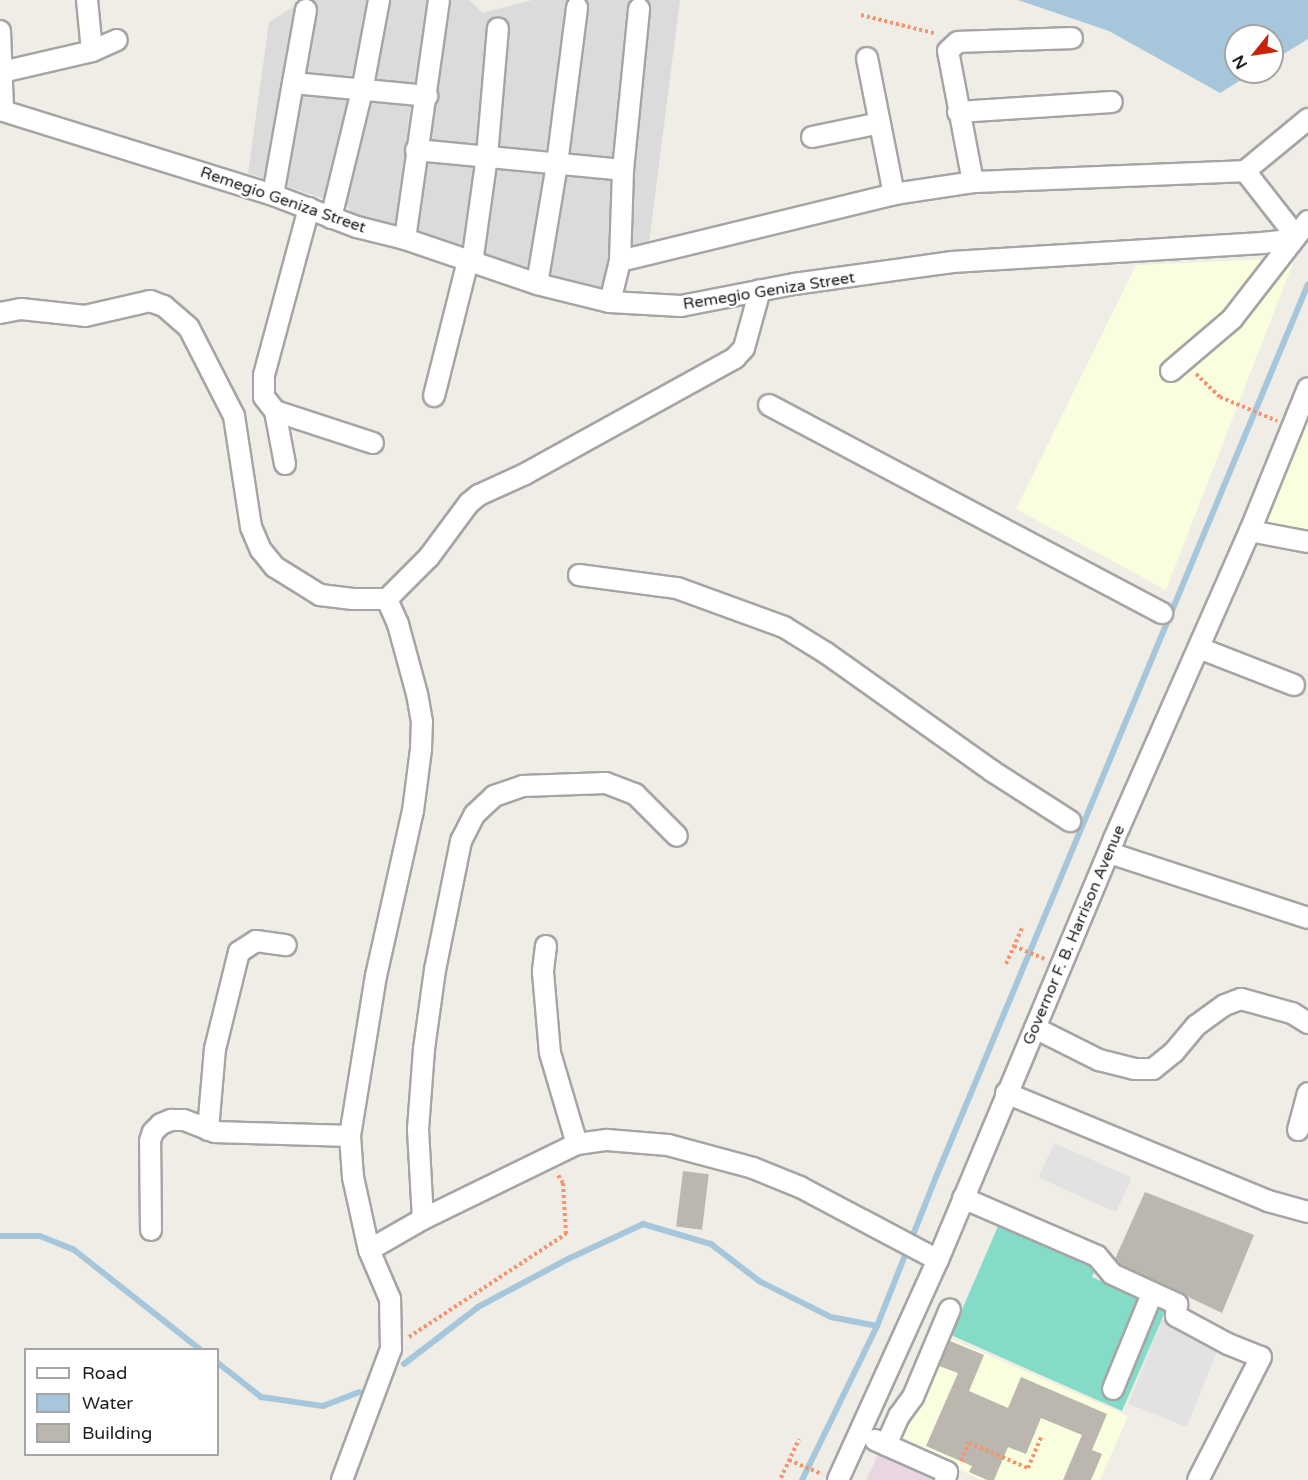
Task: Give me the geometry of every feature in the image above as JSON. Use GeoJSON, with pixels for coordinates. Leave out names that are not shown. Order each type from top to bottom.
{"type":"FeatureCollection","features":[{"type":"Feature","properties":{"kind":"street"},"geometry":{"type":"LineString","coordinates":[[87,0],[92,51]]}},
{"type":"Feature","properties":{"kind":"street"},"geometry":{"type":"LineString","coordinates":[[331,218],[362,91],[379,0]]}},
{"type":"Feature","properties":{"kind":"street"},"geometry":{"type":"LineString","coordinates":[[405,239],[439,0]]}},
{"type":"Feature","properties":{"kind":"street"},"geometry":{"type":"LineString","coordinates":[[537,284],[557,164],[577,7]]}},
{"type":"Feature","properties":{"kind":"street"},"geometry":{"type":"LineString","coordinates":[[610,302],[620,261],[623,170],[639,9]]}},
{"type":"Feature","properties":{"kind":"street"},"geometry":{"type":"LineString","coordinates":[[273,195],[306,10]]}},
{"type":"Feature","properties":{"kind":"street"},"geometry":{"type":"LineString","coordinates":[[434,396],[470,262],[487,156],[498,28]]}},
{"type":"Feature","properties":{"kind":"street"},"geometry":{"type":"LineString","coordinates":[[0,31],[2,110]]}},
{"type":"Feature","properties":{"kind":"street"},"geometry":{"type":"LineString","coordinates":[[973,182],[948,51],[958,42],[1072,38]]}},
{"type":"Feature","properties":{"kind":"street"},"geometry":{"type":"LineString","coordinates":[[2,72],[92,51],[117,40]]}},
{"type":"Feature","properties":{"kind":"street"},"geometry":{"type":"LineString","coordinates":[[867,58],[894,194]]}},
{"type":"Feature","properties":{"kind":"street"},"geometry":{"type":"LineString","coordinates":[[293,83],[427,96]]}},
{"type":"Feature","properties":{"kind":"street"},"geometry":{"type":"LineString","coordinates":[[958,112],[1112,102]]}},
{"type":"Feature","properties":{"kind":"street","name":"Remegio Geniza Street"},"geometry":{"type":"LineString","coordinates":[[2,110],[273,195],[331,218],[405,239],[537,284],[610,302],[681,306],[760,290],[952,262],[1281,241],[1301,228]]}},
{"type":"Feature","properties":{"kind":"street"},"geometry":{"type":"LineString","coordinates":[[620,261],[894,194],[973,182],[1245,171],[1308,119]]}},
{"type":"Feature","properties":{"kind":"street"},"geometry":{"type":"LineString","coordinates":[[812,137],[880,123]]}},
{"type":"Feature","properties":{"kind":"street"},"geometry":{"type":"LineString","coordinates":[[416,150],[623,170]]}},
{"type":"Feature","properties":{"kind":"street"},"geometry":{"type":"LineString","coordinates":[[1177,366],[1232,319],[1301,228],[1245,171]]}},
{"type":"Feature","properties":{"kind":"street"},"geometry":{"type":"LineString","coordinates":[[285,464],[275,411],[264,397],[264,375],[309,208]]}},
{"type":"Feature","properties":{"kind":"street"},"geometry":{"type":"LineString","coordinates":[[0,313],[21,309],[85,316],[150,301],[171,311],[189,328],[234,416],[251,527],[261,550],[275,567],[320,595],[353,599],[387,599],[429,557],[479,495],[525,474],[735,358],[744,348],[760,290]]}},
{"type":"Feature","properties":{"kind":"street","name":"Governor F. B. Harrison Avenue"},"geometry":{"type":"LineString","coordinates":[[828,1477],[860,1433],[938,1260],[1006,1093],[1250,531],[1286,425],[1308,388]]}},
{"type":"Feature","properties":{"kind":"street"},"geometry":{"type":"LineString","coordinates":[[769,405],[1162,613]]}},
{"type":"Feature","properties":{"kind":"street"},"geometry":{"type":"LineString","coordinates":[[275,411],[373,443]]}},
{"type":"Feature","properties":{"kind":"street"},"geometry":{"type":"LineString","coordinates":[[1250,531],[1308,542]]}},
{"type":"Feature","properties":{"kind":"street"},"geometry":{"type":"LineString","coordinates":[[579,575],[677,588],[784,627],[826,653],[992,771],[1070,821]]}},
{"type":"Feature","properties":{"kind":"street"},"geometry":{"type":"LineString","coordinates":[[342,1480],[391,1349],[390,1299],[369,1250],[353,1177],[350,1136],[376,976],[413,811],[421,748],[422,722],[417,694],[398,624],[387,599]]}},
{"type":"Feature","properties":{"kind":"street"},"geometry":{"type":"LineString","coordinates":[[1198,648],[1294,685]]}},
{"type":"Feature","properties":{"kind":"street"},"geometry":{"type":"LineString","coordinates":[[423,1219],[418,1129],[424,1049],[435,970],[461,841],[475,814],[494,796],[523,786],[606,783],[635,794],[677,836]]}},
{"type":"Feature","properties":{"kind":"street"},"geometry":{"type":"LineString","coordinates":[[1110,853],[1308,918]]}},
{"type":"Feature","properties":{"kind":"street"},"geometry":{"type":"LineString","coordinates":[[208,1130],[215,1049],[239,952],[256,941],[286,945]]}},
{"type":"Feature","properties":{"kind":"street"},"geometry":{"type":"LineString","coordinates":[[546,946],[543,972],[550,1053],[577,1144]]}},
{"type":"Feature","properties":{"kind":"street"},"geometry":{"type":"LineString","coordinates":[[1035,1029],[1100,1060],[1134,1069],[1153,1069],[1174,1052],[1197,1026],[1225,1005],[1241,999],[1292,1012],[1308,1023]]}},
{"type":"Feature","properties":{"kind":"street"},"geometry":{"type":"LineString","coordinates":[[1006,1093],[1268,1201],[1308,1212]]}},
{"type":"Feature","properties":{"kind":"street"},"geometry":{"type":"LineString","coordinates":[[1298,1130],[1308,1093]]}},
{"type":"Feature","properties":{"kind":"street"},"geometry":{"type":"LineString","coordinates":[[151,1230],[150,1141],[153,1132],[171,1120],[184,1120],[208,1130],[350,1136]]}},
{"type":"Feature","properties":{"kind":"street"},"geometry":{"type":"LineString","coordinates":[[369,1250],[423,1219],[577,1144],[607,1140],[668,1144],[753,1168],[800,1186],[938,1260]]}},
{"type":"Feature","properties":{"kind":"street"},"geometry":{"type":"LineString","coordinates":[[963,1198],[1097,1256],[1112,1274],[1177,1304],[1176,1316],[1228,1344],[1262,1357],[1198,1480]]}},
{"type":"Feature","properties":{"kind":"street"},"geometry":{"type":"LineString","coordinates":[[1113,1389],[1152,1294]]}},
{"type":"Feature","properties":{"kind":"street"},"geometry":{"type":"LineString","coordinates":[[886,1445],[899,1416],[913,1397],[950,1310]]}},
{"type":"Feature","properties":{"kind":"street"},"geometry":{"type":"LineString","coordinates":[[860,1433],[954,1473]]}},
{"type":"Feature","properties":{"kind":"path"},"geometry":{"type":"LineString","coordinates":[[861,15],[937,34],[953,45]]}},
{"type":"Feature","properties":{"kind":"path"},"geometry":{"type":"LineString","coordinates":[[1177,366],[1220,397],[1286,425]]}},
{"type":"Feature","properties":{"kind":"path"},"geometry":{"type":"LineString","coordinates":[[1006,964],[1016,947],[1023,926]]}},
{"type":"Feature","properties":{"kind":"path"},"geometry":{"type":"LineString","coordinates":[[1016,947],[1044,960]]}},
{"type":"Feature","properties":{"kind":"path"},"geometry":{"type":"LineString","coordinates":[[391,1349],[566,1234],[563,1184],[550,1159]]}},
{"type":"Feature","properties":{"kind":"path"},"geometry":{"type":"LineString","coordinates":[[954,1473],[969,1443],[1028,1468],[1041,1437]]}},
{"type":"Feature","properties":{"kind":"path"},"geometry":{"type":"LineString","coordinates":[[781,1478],[799,1439]]}},
{"type":"Feature","properties":{"kind":"path"},"geometry":{"type":"LineString","coordinates":[[791,1460],[828,1477]]}},
{"type":"Feature","properties":{"kind":"shaded area"},"geometry":{"type":"Polygon","coordinates":[[[304,0],[469,0],[483,13],[532,0],[680,0],[649,243],[604,293],[354,219],[348,207],[248,173],[269,22],[304,0]]]}},
{"type":"Feature","properties":{"kind":"shaded area"},"geometry":{"type":"Polygon","coordinates":[[[1295,258],[1166,590],[1016,509],[1136,265],[1295,258]]]}},
{"type":"Feature","properties":{"kind":"shaded area"},"geometry":{"type":"Polygon","coordinates":[[[1308,419],[1308,530],[1262,522],[1308,419]]]}},
{"type":"Feature","properties":{"kind":"shaded area"},"geometry":{"type":"Polygon","coordinates":[[[1054,1143],[1132,1178],[1116,1212],[1039,1178],[1054,1143]]]}},
{"type":"Feature","properties":{"kind":"shaded area"},"geometry":{"type":"Polygon","coordinates":[[[1162,1320],[1220,1344],[1187,1427],[1128,1403],[1162,1320]]]}},
{"type":"Feature","properties":{"kind":"shaded area"},"geometry":{"type":"Polygon","coordinates":[[[947,1337],[1128,1416],[1100,1480],[982,1480],[900,1443],[947,1337]]]}},
{"type":"Feature","properties":{"kind":"shaded area"},"geometry":{"type":"Polygon","coordinates":[[[879,1453],[939,1480],[866,1480],[879,1453]]]}},
{"type":"Feature","properties":{"kind":"green space"},"geometry":{"type":"Polygon","coordinates":[[[999,1224],[1096,1267],[1092,1277],[1166,1310],[1122,1411],[951,1335],[999,1224]]]}},
{"type":"Feature","properties":{"kind":"water"},"geometry":{"type":"Polygon","coordinates":[[[1018,0],[1308,0],[1308,39],[1284,54],[1284,24],[1224,24],[1224,84],[1235,84],[1220,93],[1109,31],[1018,0]]]}},
{"type":"Feature","properties":{"kind":"building"},"geometry":{"type":"Polygon","coordinates":[[[683,1171],[709,1174],[702,1230],[676,1227],[683,1171]]]}},
{"type":"Feature","properties":{"kind":"building"},"geometry":{"type":"Polygon","coordinates":[[[1145,1192],[1254,1235],[1222,1313],[1119,1264],[1115,1259],[1145,1192]]]}},
{"type":"Feature","properties":{"kind":"building"},"geometry":{"type":"Polygon","coordinates":[[[950,1341],[984,1355],[969,1391],[1008,1408],[1021,1377],[1107,1414],[1092,1450],[1102,1454],[1091,1480],[1063,1480],[1082,1435],[1041,1418],[1026,1454],[1008,1447],[994,1480],[987,1480],[969,1472],[972,1466],[926,1446],[958,1373],[939,1366],[950,1341]]]}},
{"type":"Feature","properties":{"kind":"waterway"},"geometry":{"type":"LineString","coordinates":[[802,1480],[877,1326],[936,1177],[1308,284]]}},
{"type":"Feature","properties":{"kind":"waterway"},"geometry":{"type":"LineString","coordinates":[[404,1364],[478,1307],[568,1259],[643,1224],[711,1244],[759,1281],[831,1317],[877,1326]]}},
{"type":"Feature","properties":{"kind":"waterway"},"geometry":{"type":"LineString","coordinates":[[0,1236],[40,1236],[73,1249],[198,1348]]}},
{"type":"Feature","properties":{"kind":"waterway"},"geometry":{"type":"LineString","coordinates":[[219,1364],[261,1397],[323,1406],[359,1392]]}}]}
